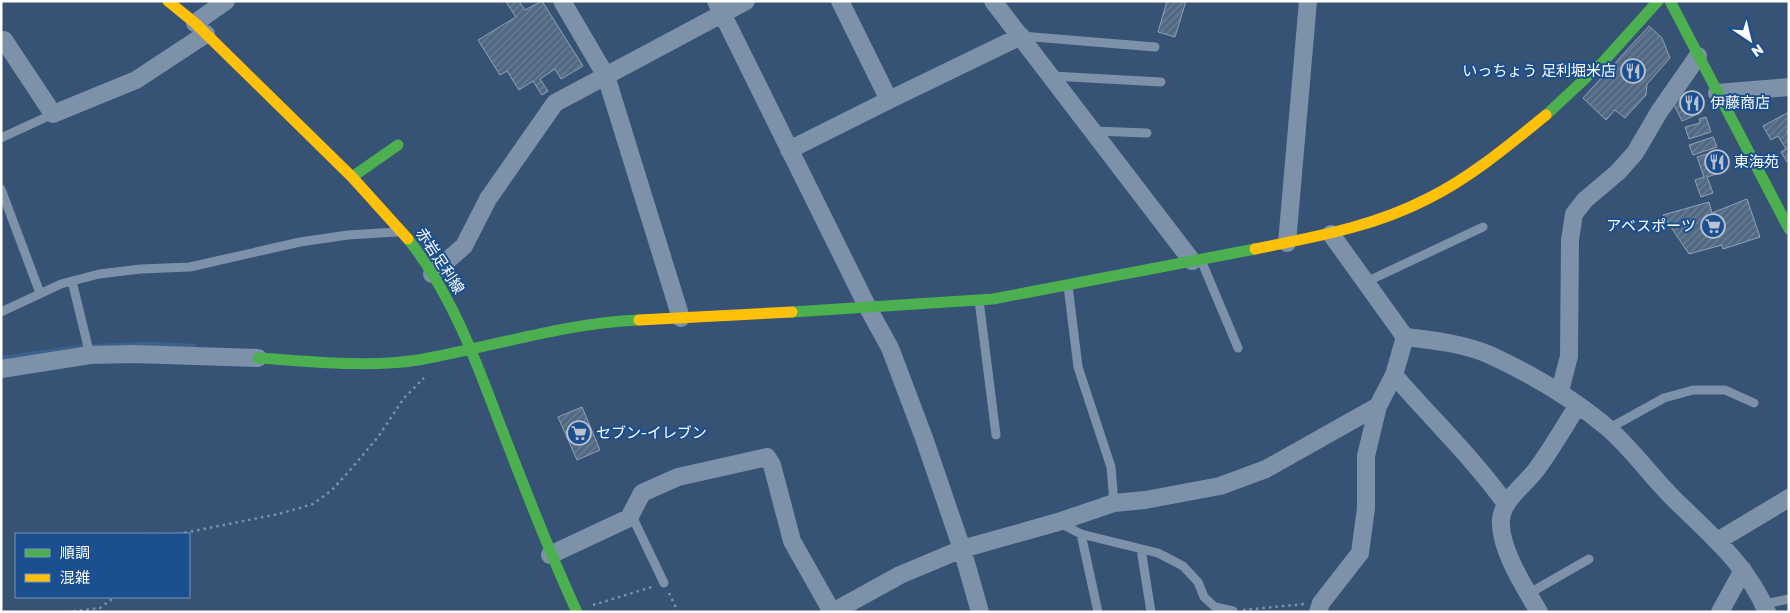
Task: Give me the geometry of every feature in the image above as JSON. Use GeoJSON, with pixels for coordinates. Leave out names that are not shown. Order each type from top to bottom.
{"type":"FeatureCollection","features":[{"type":"Feature","properties":{"kind":"main road","name":"赤岩足利線"},"geometry":{"type":"LineString","coordinates":[[168,1],[201,28],[352,177],[402,231],[432,274],[455,313],[471,348],[550,555],[577,611]]}},
{"type":"Feature","properties":{"kind":"main road"},"geometry":{"type":"LineString","coordinates":[[258,358],[364,364],[433,357],[610,321],[868,308],[979,300],[1068,286],[1331,234],[1375,222],[1429,198],[1482,164],[1542,119],[1576,89],[1658,1]]}},
{"type":"Feature","properties":{"kind":"main road"},"geometry":{"type":"LineString","coordinates":[[1670,1],[1789,229]]}},
{"type":"Feature","properties":{"kind":"main road"},"geometry":{"type":"LineString","coordinates":[[352,177],[398,145]]}},
{"type":"Feature","properties":{"kind":"street"},"geometry":{"type":"LineString","coordinates":[[4,40],[53,114],[136,80],[201,28],[226,1]]}},
{"type":"Feature","properties":{"kind":"street"},"geometry":{"type":"LineString","coordinates":[[562,1],[606,76],[681,318]]}},
{"type":"Feature","properties":{"kind":"street"},"geometry":{"type":"LineString","coordinates":[[432,274],[464,246],[488,199],[555,104],[606,76],[719,7],[746,1]]}},
{"type":"Feature","properties":{"kind":"street"},"geometry":{"type":"LineString","coordinates":[[840,1],[889,100]]}},
{"type":"Feature","properties":{"kind":"street"},"geometry":{"type":"LineString","coordinates":[[993,1],[1196,260]]}},
{"type":"Feature","properties":{"kind":"street"},"geometry":{"type":"LineString","coordinates":[[1287,243],[1308,1]]}},
{"type":"Feature","properties":{"kind":"street"},"geometry":{"type":"LineString","coordinates":[[719,7],[868,308],[890,348],[962,549],[980,612]]}},
{"type":"Feature","properties":{"kind":"street"},"geometry":{"type":"LineString","coordinates":[[789,150],[1021,36]]}},
{"type":"Feature","properties":{"kind":"street"},"geometry":{"type":"LineString","coordinates":[[1560,391],[1569,356],[1570,240],[1574,214],[1585,200],[1618,172],[1635,152],[1659,112],[1698,56]]}},
{"type":"Feature","properties":{"kind":"street"},"geometry":{"type":"LineString","coordinates":[[1717,93],[1789,87]]}},
{"type":"Feature","properties":{"kind":"street"},"geometry":{"type":"LineString","coordinates":[[1331,234],[1405,337],[1437,341],[1489,355],[1560,391],[1608,428],[1675,500],[1718,540],[1753,583],[1765,608]]}},
{"type":"Feature","properties":{"kind":"street"},"geometry":{"type":"LineString","coordinates":[[1319,608],[1360,553],[1366,508],[1366,456],[1378,406],[1394,375],[1405,337]]}},
{"type":"Feature","properties":{"kind":"street"},"geometry":{"type":"LineString","coordinates":[[1,369],[90,355],[134,354],[258,358]]}},
{"type":"Feature","properties":{"kind":"street"},"geometry":{"type":"LineString","coordinates":[[1394,375],[1431,418],[1480,468],[1506,504]]}},
{"type":"Feature","properties":{"kind":"street"},"geometry":{"type":"LineString","coordinates":[[1539,612],[1528,594],[1502,536],[1501,518],[1506,504],[1536,470],[1578,405]]}},
{"type":"Feature","properties":{"kind":"street"},"geometry":{"type":"LineString","coordinates":[[550,555],[629,518],[642,493],[678,476],[767,457],[772,465],[792,541],[833,612],[900,575],[962,549],[1058,522],[1114,503],[1145,500],[1220,486],[1257,473],[1378,406]]}},
{"type":"Feature","properties":{"kind":"street"},"geometry":{"type":"LineString","coordinates":[[1718,540],[1789,498]]}},
{"type":"Feature","properties":{"kind":"street"},"geometry":{"type":"LineString","coordinates":[[1720,612],[1743,570]]}},
{"type":"Feature","properties":{"kind":"lane"},"geometry":{"type":"LineString","coordinates":[[1021,36],[1155,47]]}},
{"type":"Feature","properties":{"kind":"lane"},"geometry":{"type":"LineString","coordinates":[[1052,76],[1161,82]]}},
{"type":"Feature","properties":{"kind":"lane"},"geometry":{"type":"LineString","coordinates":[[1,138],[53,114]]}},
{"type":"Feature","properties":{"kind":"lane"},"geometry":{"type":"LineString","coordinates":[[1093,131],[1147,133]]}},
{"type":"Feature","properties":{"kind":"lane"},"geometry":{"type":"LineString","coordinates":[[1,189],[40,293]]}},
{"type":"Feature","properties":{"kind":"lane"},"geometry":{"type":"LineString","coordinates":[[1366,282],[1483,227]]}},
{"type":"Feature","properties":{"kind":"lane"},"geometry":{"type":"LineString","coordinates":[[1,312],[40,293],[72,281],[99,274],[141,269],[190,268],[300,242],[339,236],[402,231]]}},
{"type":"Feature","properties":{"kind":"lane"},"geometry":{"type":"LineString","coordinates":[[1196,260],[1238,348]]}},
{"type":"Feature","properties":{"kind":"lane"},"geometry":{"type":"LineString","coordinates":[[72,281],[90,355]]}},
{"type":"Feature","properties":{"kind":"lane"},"geometry":{"type":"LineString","coordinates":[[1068,286],[1078,367],[1111,467],[1114,503]]}},
{"type":"Feature","properties":{"kind":"lane"},"geometry":{"type":"LineString","coordinates":[[979,300],[996,435]]}},
{"type":"Feature","properties":{"kind":"lane"},"geometry":{"type":"LineString","coordinates":[[1608,428],[1664,398],[1693,390],[1725,390],[1754,403]]}},
{"type":"Feature","properties":{"kind":"lane"},"geometry":{"type":"LineString","coordinates":[[631,514],[664,584]]}},
{"type":"Feature","properties":{"kind":"lane"},"geometry":{"type":"LineString","coordinates":[[1058,522],[1082,534],[1158,553],[1183,566],[1198,582],[1204,597],[1215,607],[1233,611]]}},
{"type":"Feature","properties":{"kind":"lane"},"geometry":{"type":"LineString","coordinates":[[1082,534],[1098,612]]}},
{"type":"Feature","properties":{"kind":"lane"},"geometry":{"type":"LineString","coordinates":[[1141,549],[1151,612]]}},
{"type":"Feature","properties":{"kind":"lane"},"geometry":{"type":"LineString","coordinates":[[1528,594],[1589,559]]}},
{"type":"Feature","properties":{"kind":"lane"},"geometry":{"type":"LineString","coordinates":[[1765,608],[1789,599]]}},
{"type":"Feature","properties":{"kind":"path"},"geometry":{"type":"LineString","coordinates":[[183,533],[279,514],[313,504],[351,469],[378,437],[404,398],[429,371],[433,357]]}},
{"type":"Feature","properties":{"kind":"path"},"geometry":{"type":"LineString","coordinates":[[577,611],[664,584],[678,612]]}},
{"type":"Feature","properties":{"kind":"path"},"geometry":{"type":"LineString","coordinates":[[67,612],[100,608],[115,598]]}},
{"type":"Feature","properties":{"kind":"path"},"geometry":{"type":"LineString","coordinates":[[1233,611],[1272,605],[1319,608]]}},
{"type":"Feature","properties":{"kind":"water"},"geometry":{"type":"Polygon","coordinates":[[[84,344],[85,352],[1,367],[1,356],[84,344]]]}},
{"type":"Feature","properties":{"kind":"building"},"geometry":{"type":"Polygon","coordinates":[[[519,1],[525,10],[542,1],[583,66],[561,79],[555,69],[540,79],[548,91],[542,95],[533,81],[519,90],[507,71],[500,75],[478,40],[516,17],[506,2],[519,1]]]}},
{"type":"Feature","properties":{"kind":"building"},"geometry":{"type":"Polygon","coordinates":[[[1167,1],[1186,1],[1175,37],[1158,32],[1167,1]]]}},
{"type":"Feature","properties":{"kind":"building","name":"いっちょう 足利堀米店"},"geometry":{"type":"Polygon","coordinates":[[[1649,26],[1662,38],[1670,58],[1647,84],[1646,95],[1625,118],[1615,110],[1606,120],[1583,98],[1649,26]]]}},
{"type":"Feature","properties":{"kind":"building"},"geometry":{"type":"Polygon","coordinates":[[[1690,93],[1700,113],[1682,121],[1672,101],[1690,93]]]}},
{"type":"Feature","properties":{"kind":"building"},"geometry":{"type":"Polygon","coordinates":[[[1789,112],[1789,130],[1786,131],[1789,135],[1789,161],[1787,162],[1781,152],[1786,149],[1778,136],[1771,140],[1763,126],[1789,112]]]}},
{"type":"Feature","properties":{"kind":"building"},"geometry":{"type":"Polygon","coordinates":[[[1706,117],[1711,132],[1689,139],[1685,127],[1700,123],[1699,119],[1706,117]]]}},
{"type":"Feature","properties":{"kind":"building"},"geometry":{"type":"Polygon","coordinates":[[[1713,137],[1717,147],[1693,155],[1689,145],[1713,137]]]}},
{"type":"Feature","properties":{"kind":"building"},"geometry":{"type":"Polygon","coordinates":[[[1716,151],[1723,172],[1707,177],[1713,193],[1701,197],[1695,180],[1704,177],[1697,157],[1716,151]]]}},
{"type":"Feature","properties":{"kind":"building","name":"アベスポーツ"},"geometry":{"type":"Polygon","coordinates":[[[1747,199],[1760,237],[1723,249],[1722,245],[1689,254],[1663,215],[1709,202],[1712,213],[1747,199]]]}},
{"type":"Feature","properties":{"kind":"building","name":"セブン-イレブン"},"geometry":{"type":"Polygon","coordinates":[[[582,407],[600,450],[577,460],[558,417],[582,407]]]}},
{"type":"Feature","properties":{"kind":"waterway"},"geometry":{"type":"LineString","coordinates":[[94,346],[149,344],[194,346]]}},
{"type":"Feature","properties":{"kind":"traffic: fast"},"geometry":{"type":"LineString","coordinates":[[1546,115],[1603,62],[1658,1]]}},
{"type":"Feature","properties":{"kind":"traffic: fast"},"geometry":{"type":"LineString","coordinates":[[1670,1],[1789,229]]}},
{"type":"Feature","properties":{"kind":"traffic: fast"},"geometry":{"type":"LineString","coordinates":[[352,177],[398,145]]}},
{"type":"Feature","properties":{"kind":"traffic: fast"},"geometry":{"type":"LineString","coordinates":[[408,239],[437,281],[461,327],[546,542],[577,612]]}},
{"type":"Feature","properties":{"kind":"traffic: fast"},"geometry":{"type":"LineString","coordinates":[[792,312],[993,299],[1255,249]]}},
{"type":"Feature","properties":{"kind":"traffic: fast"},"geometry":{"type":"LineString","coordinates":[[258,358],[338,363],[398,362],[446,355],[528,336],[583,326],[639,320]]}},
{"type":"Feature","properties":{"kind":"traffic: slow"},"geometry":{"type":"LineString","coordinates":[[168,1],[195,23],[352,177],[408,239]]}},
{"type":"Feature","properties":{"kind":"traffic: slow"},"geometry":{"type":"LineString","coordinates":[[1255,249],[1343,230],[1407,209],[1443,191],[1474,171],[1546,115]]}},
{"type":"Feature","properties":{"kind":"traffic: slow"},"geometry":{"type":"LineString","coordinates":[[639,320],[792,312]]}},
{"type":"Feature","properties":{"kind":"place","name":"いっちょう 足利堀米店"},"geometry":{"type":"Point","coordinates":[1633,71]}},
{"type":"Feature","properties":{"kind":"place","name":"伊藤商店"},"geometry":{"type":"Point","coordinates":[1692,103]}},
{"type":"Feature","properties":{"kind":"place","name":"東海苑"},"geometry":{"type":"Point","coordinates":[1717,162]}},
{"type":"Feature","properties":{"kind":"place","name":"アベスポーツ"},"geometry":{"type":"Point","coordinates":[1713,226]}},
{"type":"Feature","properties":{"kind":"place","name":"セブン-イレブン"},"geometry":{"type":"Point","coordinates":[579,433]}}]}
